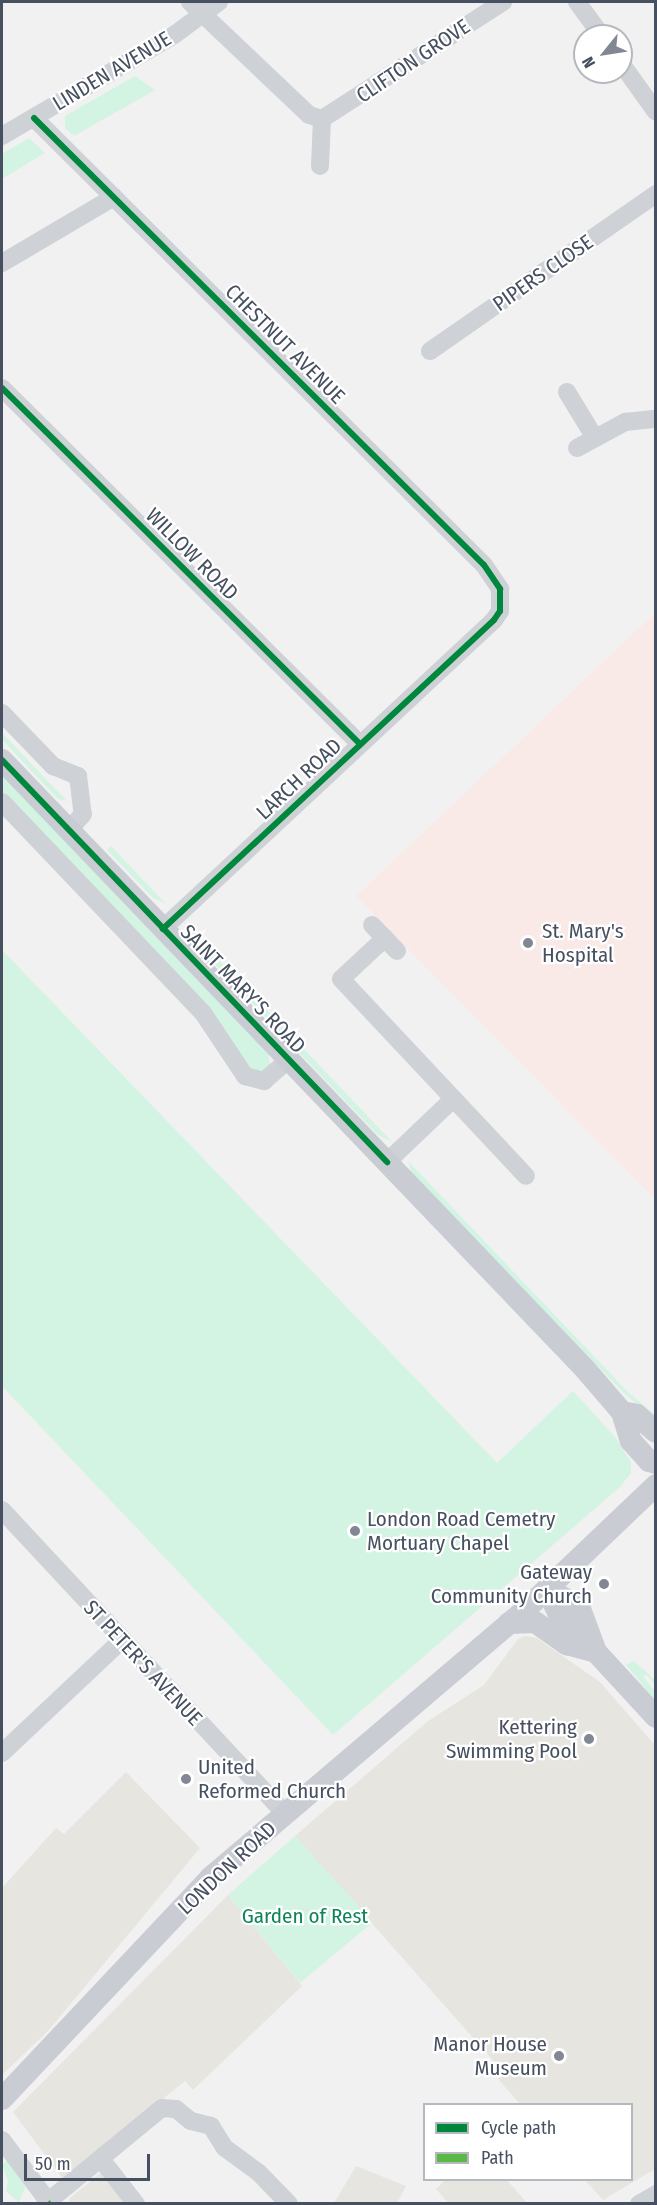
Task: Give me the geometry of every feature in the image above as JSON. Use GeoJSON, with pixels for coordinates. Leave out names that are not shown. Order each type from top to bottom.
{"type":"FeatureCollection","features":[{"type":"Feature","properties":{"kind":"main road","name":"SAINT MARY'S ROAD"},"geometry":{"type":"LineString","coordinates":[[2,760],[387,1162],[622,1413],[631,1441],[649,1461],[656,1463]]}},
{"type":"Feature","properties":{"kind":"main road","name":"SAINT MARY'S ROAD"},"geometry":{"type":"LineString","coordinates":[[622,1413],[638,1415],[656,1432]]}},
{"type":"Feature","properties":{"kind":"main road","name":"LONDON ROAD"},"geometry":{"type":"LineString","coordinates":[[2,2097],[131,1966],[210,1878],[509,1623],[579,1561],[656,1485]]}},
{"type":"Feature","properties":{"kind":"main road"},"geometry":{"type":"LineString","coordinates":[[579,1561],[579,1606],[590,1651]]}},
{"type":"Feature","properties":{"kind":"main road"},"geometry":{"type":"LineString","coordinates":[[547,1589],[579,1606]]}},
{"type":"Feature","properties":{"kind":"main road"},"geometry":{"type":"LineString","coordinates":[[547,1589],[565,1627],[656,1717]]}},
{"type":"Feature","properties":{"kind":"main road"},"geometry":{"type":"LineString","coordinates":[[509,1623],[535,1622],[567,1644],[590,1651]]}},
{"type":"Feature","properties":{"kind":"street"},"geometry":{"type":"LineString","coordinates":[[190,2],[309,115],[322,119],[320,166]]}},
{"type":"Feature","properties":{"kind":"street","name":"LINDEN AVENUE"},"geometry":{"type":"LineString","coordinates":[[2,136],[203,15],[219,2]]}},
{"type":"Feature","properties":{"kind":"street","name":"CLIFTON GROVE"},"geometry":{"type":"LineString","coordinates":[[322,119],[502,2]]}},
{"type":"Feature","properties":{"kind":"street"},"geometry":{"type":"LineString","coordinates":[[577,2],[593,24]]}},
{"type":"Feature","properties":{"kind":"street"},"geometry":{"type":"LineString","coordinates":[[633,80],[656,112]]}},
{"type":"Feature","properties":{"kind":"street","name":"CHESTNUT AVENUE"},"geometry":{"type":"LineString","coordinates":[[34,118],[484,565],[496,579],[502,600]]}},
{"type":"Feature","properties":{"kind":"street","name":"PIPERS CLOSE"},"geometry":{"type":"LineString","coordinates":[[430,351],[656,194]]}},
{"type":"Feature","properties":{"kind":"street"},"geometry":{"type":"LineString","coordinates":[[2,263],[114,197]]}},
{"type":"Feature","properties":{"kind":"street","name":"WILLOW ROAD"},"geometry":{"type":"LineString","coordinates":[[2,388],[360,744]]}},
{"type":"Feature","properties":{"kind":"street"},"geometry":{"type":"LineString","coordinates":[[567,392],[595,438]]}},
{"type":"Feature","properties":{"kind":"street"},"geometry":{"type":"LineString","coordinates":[[577,448],[633,419],[656,419]]}},
{"type":"Feature","properties":{"kind":"street","name":"LARCH ROAD"},"geometry":{"type":"LineString","coordinates":[[163,929],[494,620],[502,600]]}},
{"type":"Feature","properties":{"kind":"street"},"geometry":{"type":"LineString","coordinates":[[2,713],[53,766],[78,776],[82,814],[69,830]]}},
{"type":"Feature","properties":{"kind":"street","name":"SAINT MARY'S ROAD"},"geometry":{"type":"LineString","coordinates":[[2,802],[203,1013],[245,1076],[264,1081],[288,1060]]}},
{"type":"Feature","properties":{"kind":"street"},"geometry":{"type":"LineString","coordinates":[[385,938],[341,979],[452,1101],[526,1176]]}},
{"type":"Feature","properties":{"kind":"street"},"geometry":{"type":"LineString","coordinates":[[387,1162],[452,1101]]}},
{"type":"Feature","properties":{"kind":"street","name":"ST PETER'S AVENUE"},"geometry":{"type":"LineString","coordinates":[[4,1516],[285,1814]]}},
{"type":"Feature","properties":{"kind":"street"},"geometry":{"type":"LineString","coordinates":[[2,1753],[121,1641]]}},
{"type":"Feature","properties":{"kind":"street"},"geometry":{"type":"LineString","coordinates":[[2,2140],[47,2202],[162,2108],[176,2109],[191,2121],[211,2126],[225,2148],[259,2173],[289,2204]]}},
{"type":"Feature","properties":{"kind":"street"},"geometry":{"type":"LineString","coordinates":[[101,2159],[136,2204]]}},
{"type":"Feature","properties":{"kind":"street"},"geometry":{"type":"LineString","coordinates":[[639,2204],[656,2194]]}},
{"type":"Feature","properties":{"kind":"shaded area","name":"St. Mary's Hospital"},"geometry":{"type":"Polygon","coordinates":[[[655,613],[655,1199],[356,896],[655,613]]]}},
{"type":"Feature","properties":{"kind":"shaded area"},"geometry":{"type":"Polygon","coordinates":[[[525,1636],[537,1638],[600,1682],[655,1745],[655,2169],[603,2200],[586,2181],[633,2181],[633,2103],[519,2103],[498,2079],[504,2073],[295,1836],[428,1721],[484,1685],[518,1639],[525,1636]]]}},
{"type":"Feature","properties":{"kind":"shaded area"},"geometry":{"type":"Polygon","coordinates":[[[126,1772],[200,1848],[48,2031],[2,2075],[2,1888],[56,1828],[64,1834],[126,1772]]]}},
{"type":"Feature","properties":{"kind":"shaded area"},"geometry":{"type":"Polygon","coordinates":[[[228,1895],[302,1986],[193,2090],[185,2081],[63,2179],[13,2112],[228,1895]]]}},
{"type":"Feature","properties":{"kind":"shaded area"},"geometry":{"type":"Polygon","coordinates":[[[356,2166],[406,2186],[397,2203],[334,2203],[356,2166]]]}},
{"type":"Feature","properties":{"kind":"shaded area"},"geometry":{"type":"Polygon","coordinates":[[[103,2171],[130,2203],[68,2204],[70,2198],[103,2171]]]}},
{"type":"Feature","properties":{"kind":"shaded area"},"geometry":{"type":"Polygon","coordinates":[[[444,2181],[508,2181],[527,2203],[448,2203],[436,2189],[444,2181]]]}},
{"type":"Feature","properties":{"kind":"green space"},"geometry":{"type":"Polygon","coordinates":[[[135,76],[155,90],[74,136],[65,128],[65,116],[135,76]]]}},
{"type":"Feature","properties":{"kind":"green space"},"geometry":{"type":"Polygon","coordinates":[[[29,138],[45,153],[2,179],[2,154],[29,138]]]}},
{"type":"Feature","properties":{"kind":"green space"},"geometry":{"type":"Polygon","coordinates":[[[2,733],[67,801],[58,799],[2,739],[2,733]]]}},
{"type":"Feature","properties":{"kind":"green space"},"geometry":{"type":"Polygon","coordinates":[[[2,773],[268,1052],[270,1065],[264,1072],[251,1072],[209,1009],[2,792],[2,773]]]}},
{"type":"Feature","properties":{"kind":"green space"},"geometry":{"type":"Polygon","coordinates":[[[111,846],[166,904],[152,897],[107,850],[111,846]]]}},
{"type":"Feature","properties":{"kind":"green space"},"geometry":{"type":"Polygon","coordinates":[[[190,930],[392,1142],[377,1134],[203,952],[190,930]]]}},
{"type":"Feature","properties":{"kind":"green space"},"geometry":{"type":"Polygon","coordinates":[[[2,950],[497,1463],[573,1391],[615,1437],[631,1462],[631,1473],[620,1487],[333,1735],[2,1386],[2,950]]]}},
{"type":"Feature","properties":{"kind":"green space"},"geometry":{"type":"Polygon","coordinates":[[[408,1161],[628,1392],[655,1415],[655,1418],[626,1395],[412,1174],[408,1161]]]}},
{"type":"Feature","properties":{"kind":"green space"},"geometry":{"type":"Polygon","coordinates":[[[634,1661],[655,1680],[655,1685],[647,1675],[643,1676],[655,1691],[655,1700],[626,1665],[634,1661]]]}},
{"type":"Feature","properties":{"kind":"green space","name":"Garden of Rest"},"geometry":{"type":"Polygon","coordinates":[[[295,1836],[373,1922],[300,1983],[228,1895],[295,1836]]]}},
{"type":"Feature","properties":{"kind":"green space"},"geometry":{"type":"Polygon","coordinates":[[[8,2159],[22,2177],[25,2188],[19,2203],[6,2191],[8,2181],[2,2165],[8,2159]]]}},
{"type":"Feature","properties":{"kind":"cycle path"},"geometry":{"type":"LineString","coordinates":[[34,118],[484,565],[500,589],[500,611],[494,620],[163,929]]}},
{"type":"Feature","properties":{"kind":"cycle path"},"geometry":{"type":"LineString","coordinates":[[2,388],[360,744]]}},
{"type":"Feature","properties":{"kind":"cycle path"},"geometry":{"type":"LineString","coordinates":[[2,760],[387,1162]]}},
{"type":"Feature","properties":{"kind":"place","name":"St. Mary's Hospital"},"geometry":{"type":"Point","coordinates":[528,943]}},
{"type":"Feature","properties":{"kind":"place","name":"London Road Cemetry Mortuary Chapel"},"geometry":{"type":"Point","coordinates":[355,1531]}},
{"type":"Feature","properties":{"kind":"place","name":"Gateway Community Church"},"geometry":{"type":"Point","coordinates":[604,1584]}},
{"type":"Feature","properties":{"kind":"place","name":"Kettering Swimming Pool"},"geometry":{"type":"Point","coordinates":[589,1739]}},
{"type":"Feature","properties":{"kind":"place","name":"United Reformed Church"},"geometry":{"type":"Point","coordinates":[186,1779]}},
{"type":"Feature","properties":{"kind":"place","name":"Manor House Museum"},"geometry":{"type":"Point","coordinates":[559,2056]}}]}
